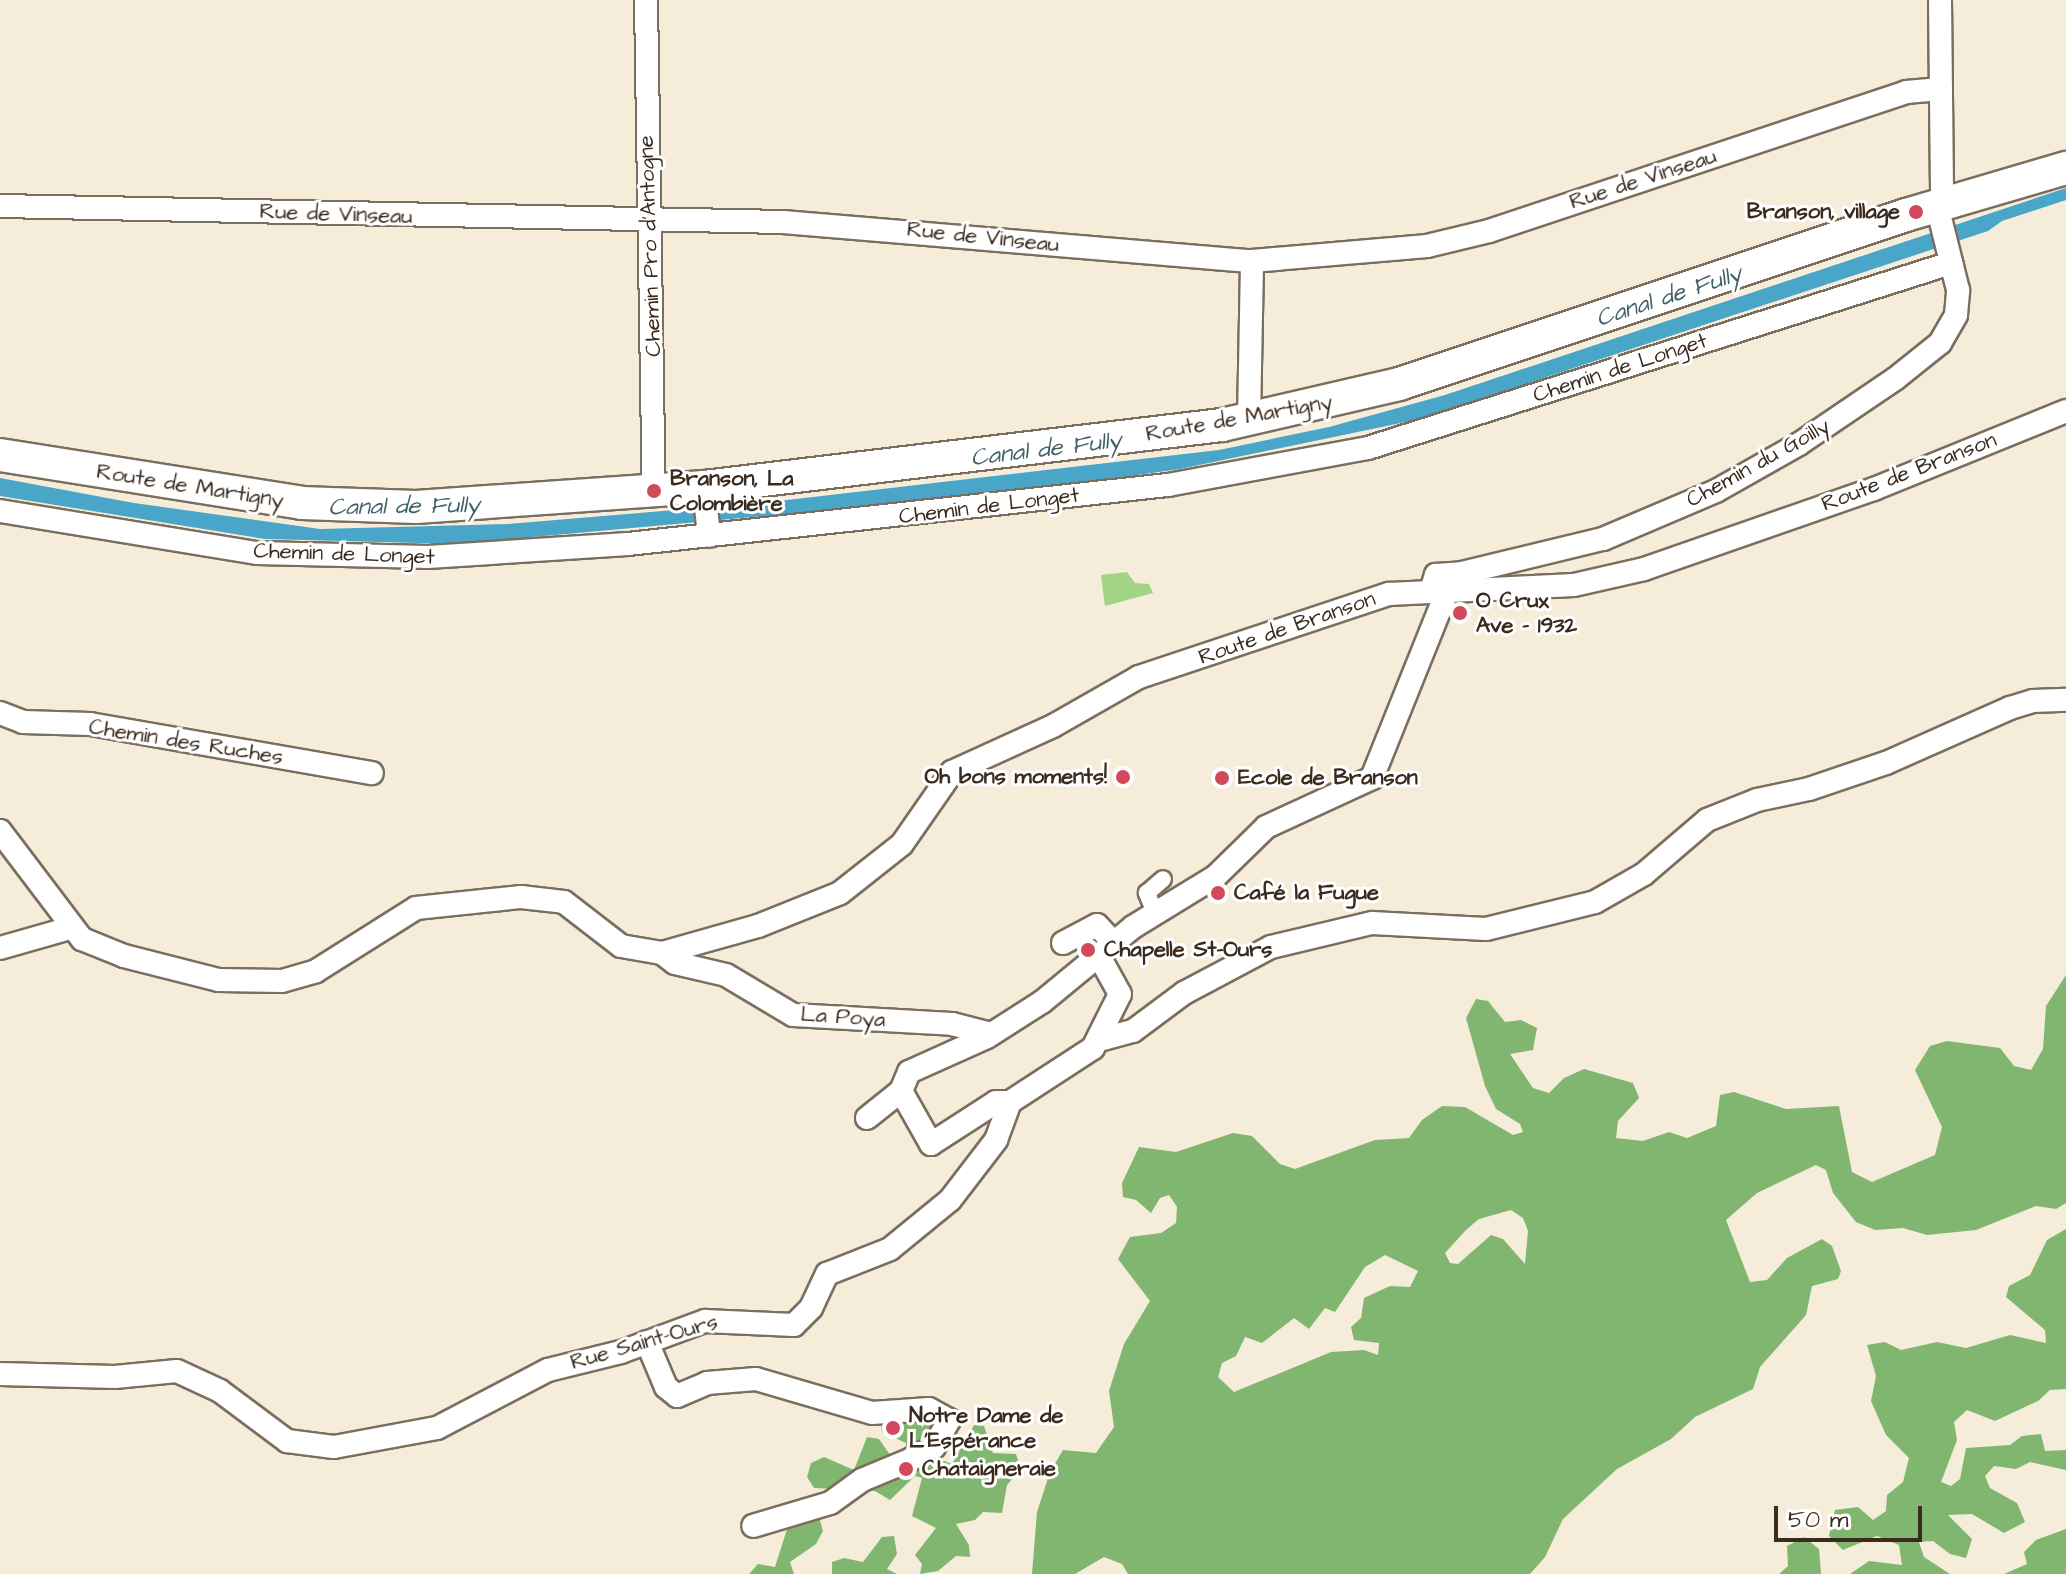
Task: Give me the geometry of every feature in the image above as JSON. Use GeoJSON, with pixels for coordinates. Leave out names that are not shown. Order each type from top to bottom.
{"type":"FeatureCollection","features":[{"type":"Feature","properties":{"kind":"main road","name":"Route de Martigny"},"geometry":{"type":"LineString","coordinates":[[0,455],[180,486],[340,506],[479,504],[704,487],[1249,420],[1399,384],[2066,168]]}},
{"type":"Feature","properties":{"kind":"street","name":"Chemin Pro d'Antogne"},"geometry":{"type":"LineString","coordinates":[[646,0],[654,491]]}},
{"type":"Feature","properties":{"kind":"street","name":"Chemin du Goilly"},"geometry":{"type":"LineString","coordinates":[[1439,593],[1436,575],[1462,573],[1632,528],[1716,491],[1799,444],[1895,379],[1951,330],[1958,290],[1940,210],[1940,0]]}},
{"type":"Feature","properties":{"kind":"street","name":"Rue de Vinseau"},"geometry":{"type":"LineString","coordinates":[[0,206],[877,226],[1252,261],[1427,246],[1489,231],[1906,92],[1941,89]]}},
{"type":"Feature","properties":{"kind":"street","name":"Chemin de Longet"},"geometry":{"type":"LineString","coordinates":[[0,511],[311,557],[464,556],[709,536],[1168,485],[1337,455],[1950,258]]}},
{"type":"Feature","properties":{"kind":"street"},"geometry":{"type":"LineString","coordinates":[[1249,420],[1252,261]]}},
{"type":"Feature","properties":{"kind":"street","name":"Route de Branson"},"geometry":{"type":"LineString","coordinates":[[662,953],[758,926],[840,893],[902,844],[952,772],[1053,726],[1139,677],[1233,649],[1359,600],[1574,585],[1644,569],[1874,489],[2066,411]]}},
{"type":"Feature","properties":{"kind":"street"},"geometry":{"type":"LineString","coordinates":[[704,487],[709,536]]}},
{"type":"Feature","properties":{"kind":"street"},"geometry":{"type":"LineString","coordinates":[[867,1118],[901,1091],[909,1072],[991,1034],[1108,951],[1155,913],[1215,877],[1266,827],[1372,778],[1439,593]]}},
{"type":"Feature","properties":{"kind":"street"},"geometry":{"type":"LineString","coordinates":[[901,1091],[931,1144],[996,1102],[1010,1102],[1099,1040],[1133,1031],[1222,970],[1294,940],[1372,923],[1486,929],[1595,902],[1622,890],[1720,815],[1886,763],[2010,708],[2033,701],[2066,700]]}},
{"type":"Feature","properties":{"kind":"street","name":"Chemin des Ruches"},"geometry":{"type":"LineString","coordinates":[[0,713],[23,722],[90,724],[372,773]]}},
{"type":"Feature","properties":{"kind":"street"},"geometry":{"type":"LineString","coordinates":[[0,831],[70,928],[82,939],[124,956],[250,984],[316,971],[416,908],[548,897],[583,913],[621,946],[662,953]]}},
{"type":"Feature","properties":{"kind":"street"},"geometry":{"type":"LineString","coordinates":[[1155,913],[1147,893],[1163,879]]}},
{"type":"Feature","properties":{"kind":"street"},"geometry":{"type":"LineString","coordinates":[[1063,943],[1097,925],[1108,951],[1120,994],[1099,1040]]}},
{"type":"Feature","properties":{"kind":"street"},"geometry":{"type":"LineString","coordinates":[[0,948],[70,928]]}},
{"type":"Feature","properties":{"kind":"street","name":"La Poya"},"geometry":{"type":"LineString","coordinates":[[662,953],[675,963],[726,975],[793,1015],[952,1024],[991,1034]]}},
{"type":"Feature","properties":{"kind":"street","name":"Rue Saint-Ours"},"geometry":{"type":"LineString","coordinates":[[0,1374],[115,1377],[172,1370],[197,1378],[287,1441],[334,1447],[437,1428],[548,1370],[728,1318],[794,1325],[811,1308],[827,1274],[890,1249],[950,1200],[996,1140],[1010,1102]]}},
{"type":"Feature","properties":{"kind":"street"},"geometry":{"type":"LineString","coordinates":[[647,1342],[666,1387],[677,1396],[707,1383],[756,1379],[872,1413],[929,1409],[949,1420],[934,1447],[910,1460],[862,1480],[830,1503],[753,1526]]}},
{"type":"Feature","properties":{"kind":"green space"},"geometry":{"type":"Polygon","coordinates":[[[1127,572],[1135,583],[1149,584],[1153,593],[1105,606],[1101,575],[1127,572]]]}},
{"type":"Feature","properties":{"kind":"green space"},"geometry":{"type":"Polygon","coordinates":[[[2066,975],[2066,1203],[2056,1209],[2036,1206],[1976,1230],[1927,1235],[1903,1228],[1875,1230],[1856,1222],[1833,1193],[1826,1170],[1816,1165],[1757,1193],[1726,1220],[1750,1282],[1767,1280],[1787,1258],[1822,1239],[1832,1246],[1841,1271],[1838,1279],[1812,1286],[1806,1315],[1760,1367],[1753,1389],[1695,1417],[1671,1439],[1617,1469],[1563,1519],[1545,1557],[1530,1574],[1128,1574],[1122,1564],[1104,1557],[1075,1574],[1032,1574],[1037,1512],[1050,1472],[1063,1450],[1096,1453],[1114,1427],[1109,1391],[1124,1344],[1150,1301],[1118,1259],[1130,1237],[1161,1233],[1176,1223],[1177,1207],[1169,1195],[1160,1198],[1151,1213],[1136,1200],[1123,1197],[1122,1183],[1139,1147],[1176,1152],[1233,1133],[1252,1136],[1280,1164],[1295,1169],[1375,1140],[1409,1138],[1422,1120],[1442,1106],[1465,1107],[1513,1135],[1523,1132],[1520,1124],[1496,1109],[1485,1086],[1466,1018],[1476,999],[1488,1001],[1505,1022],[1521,1020],[1537,1028],[1533,1050],[1510,1054],[1533,1088],[1549,1093],[1564,1078],[1584,1069],[1633,1083],[1639,1098],[1618,1121],[1616,1138],[1643,1141],[1669,1132],[1687,1138],[1716,1126],[1720,1095],[1734,1092],[1786,1109],[1839,1106],[1852,1172],[1872,1182],[1935,1155],[1942,1127],[1915,1070],[1930,1046],[1947,1041],[2000,1048],[2014,1066],[2031,1070],[2043,1049],[2046,1006],[2066,975]],[[1511,1210],[1479,1219],[1466,1230],[1445,1253],[1450,1263],[1458,1264],[1491,1235],[1503,1239],[1525,1264],[1528,1231],[1523,1218],[1511,1210]],[[1385,1255],[1365,1267],[1335,1312],[1325,1308],[1309,1329],[1294,1318],[1262,1343],[1245,1337],[1236,1356],[1222,1363],[1218,1377],[1234,1392],[1331,1352],[1364,1350],[1378,1355],[1379,1343],[1354,1340],[1351,1327],[1361,1318],[1364,1298],[1390,1286],[1410,1287],[1418,1271],[1385,1255]]]}},
{"type":"Feature","properties":{"kind":"green space"},"geometry":{"type":"Polygon","coordinates":[[[2066,1229],[2066,1389],[2050,1390],[2038,1401],[1995,1421],[1967,1410],[1954,1422],[1957,1440],[1941,1482],[1951,1486],[1960,1479],[1966,1448],[2010,1445],[2022,1436],[2041,1434],[2045,1451],[2066,1450],[2066,1470],[2030,1462],[2016,1469],[1994,1466],[1985,1476],[1990,1488],[2017,1503],[2025,1522],[2004,1533],[1972,1514],[1948,1515],[1972,1539],[1966,1558],[1950,1554],[1933,1541],[1919,1542],[1924,1557],[1950,1574],[1850,1574],[1869,1561],[1902,1565],[1899,1545],[1877,1536],[1843,1550],[1829,1536],[1835,1510],[1858,1507],[1873,1520],[1886,1511],[1887,1495],[1903,1482],[1909,1458],[1886,1435],[1871,1401],[1876,1376],[1867,1345],[1885,1342],[1901,1350],[1937,1342],[1966,1348],[2010,1335],[2046,1343],[2045,1330],[2006,1297],[2009,1286],[2030,1275],[2047,1240],[2066,1229]]]}},
{"type":"Feature","properties":{"kind":"green space"},"geometry":{"type":"Polygon","coordinates":[[[937,1416],[934,1457],[952,1464],[974,1425],[984,1426],[993,1453],[1016,1454],[1021,1469],[1007,1485],[1002,1513],[983,1512],[975,1520],[956,1524],[969,1545],[970,1557],[956,1556],[938,1571],[920,1574],[922,1564],[915,1555],[936,1528],[912,1516],[922,1478],[915,1476],[890,1500],[875,1491],[814,1488],[807,1477],[811,1463],[824,1457],[854,1470],[867,1437],[879,1439],[895,1462],[906,1452],[906,1443],[882,1432],[881,1422],[937,1416]]]}},
{"type":"Feature","properties":{"kind":"green space"},"geometry":{"type":"Polygon","coordinates":[[[818,1514],[823,1531],[816,1544],[790,1562],[794,1574],[749,1574],[758,1564],[775,1567],[789,1523],[818,1514]]]}},
{"type":"Feature","properties":{"kind":"green space"},"geometry":{"type":"Polygon","coordinates":[[[2066,1529],[2066,1574],[2004,1574],[2027,1564],[2024,1552],[2036,1540],[2066,1529]]]}},
{"type":"Feature","properties":{"kind":"green space"},"geometry":{"type":"Polygon","coordinates":[[[894,1536],[897,1554],[887,1569],[897,1574],[832,1574],[832,1562],[844,1558],[863,1562],[882,1537],[894,1536]]]}},
{"type":"Feature","properties":{"kind":"green space"},"geometry":{"type":"Polygon","coordinates":[[[1804,1537],[1819,1549],[1821,1574],[1779,1574],[1788,1566],[1787,1546],[1804,1537]]]}},
{"type":"Feature","properties":{"kind":"water","name":"Canal de Fully"},"geometry":{"type":"Polygon","coordinates":[[[2066,188],[2066,200],[2002,221],[1988,231],[1420,419],[1180,469],[996,495],[456,544],[265,539],[0,496],[0,478],[134,503],[320,529],[508,524],[770,502],[1219,450],[1329,427],[1445,395],[2066,188]]]}},
{"type":"Feature","properties":{"kind":"place","name":"Branson, village"},"geometry":{"type":"Point","coordinates":[1916,212]}},
{"type":"Feature","properties":{"kind":"place","name":"Branson, La Colombière"},"geometry":{"type":"Point","coordinates":[654,491]}},
{"type":"Feature","properties":{"kind":"place","name":"O Crux Ave - 1932"},"geometry":{"type":"Point","coordinates":[1460,613]}},
{"type":"Feature","properties":{"kind":"place","name":"Oh bons moments!"},"geometry":{"type":"Point","coordinates":[1123,777]}},
{"type":"Feature","properties":{"kind":"place","name":"Ecole de Branson"},"geometry":{"type":"Point","coordinates":[1222,778]}},
{"type":"Feature","properties":{"kind":"place","name":"Café la Fugue"},"geometry":{"type":"Point","coordinates":[1218,893]}},
{"type":"Feature","properties":{"kind":"place","name":"Chapelle St-Ours"},"geometry":{"type":"Point","coordinates":[1088,950]}},
{"type":"Feature","properties":{"kind":"place","name":"Notre Dame de L'Espérance"},"geometry":{"type":"Point","coordinates":[893,1428]}},
{"type":"Feature","properties":{"kind":"place","name":"Chataigneraie"},"geometry":{"type":"Point","coordinates":[906,1469]}}]}
